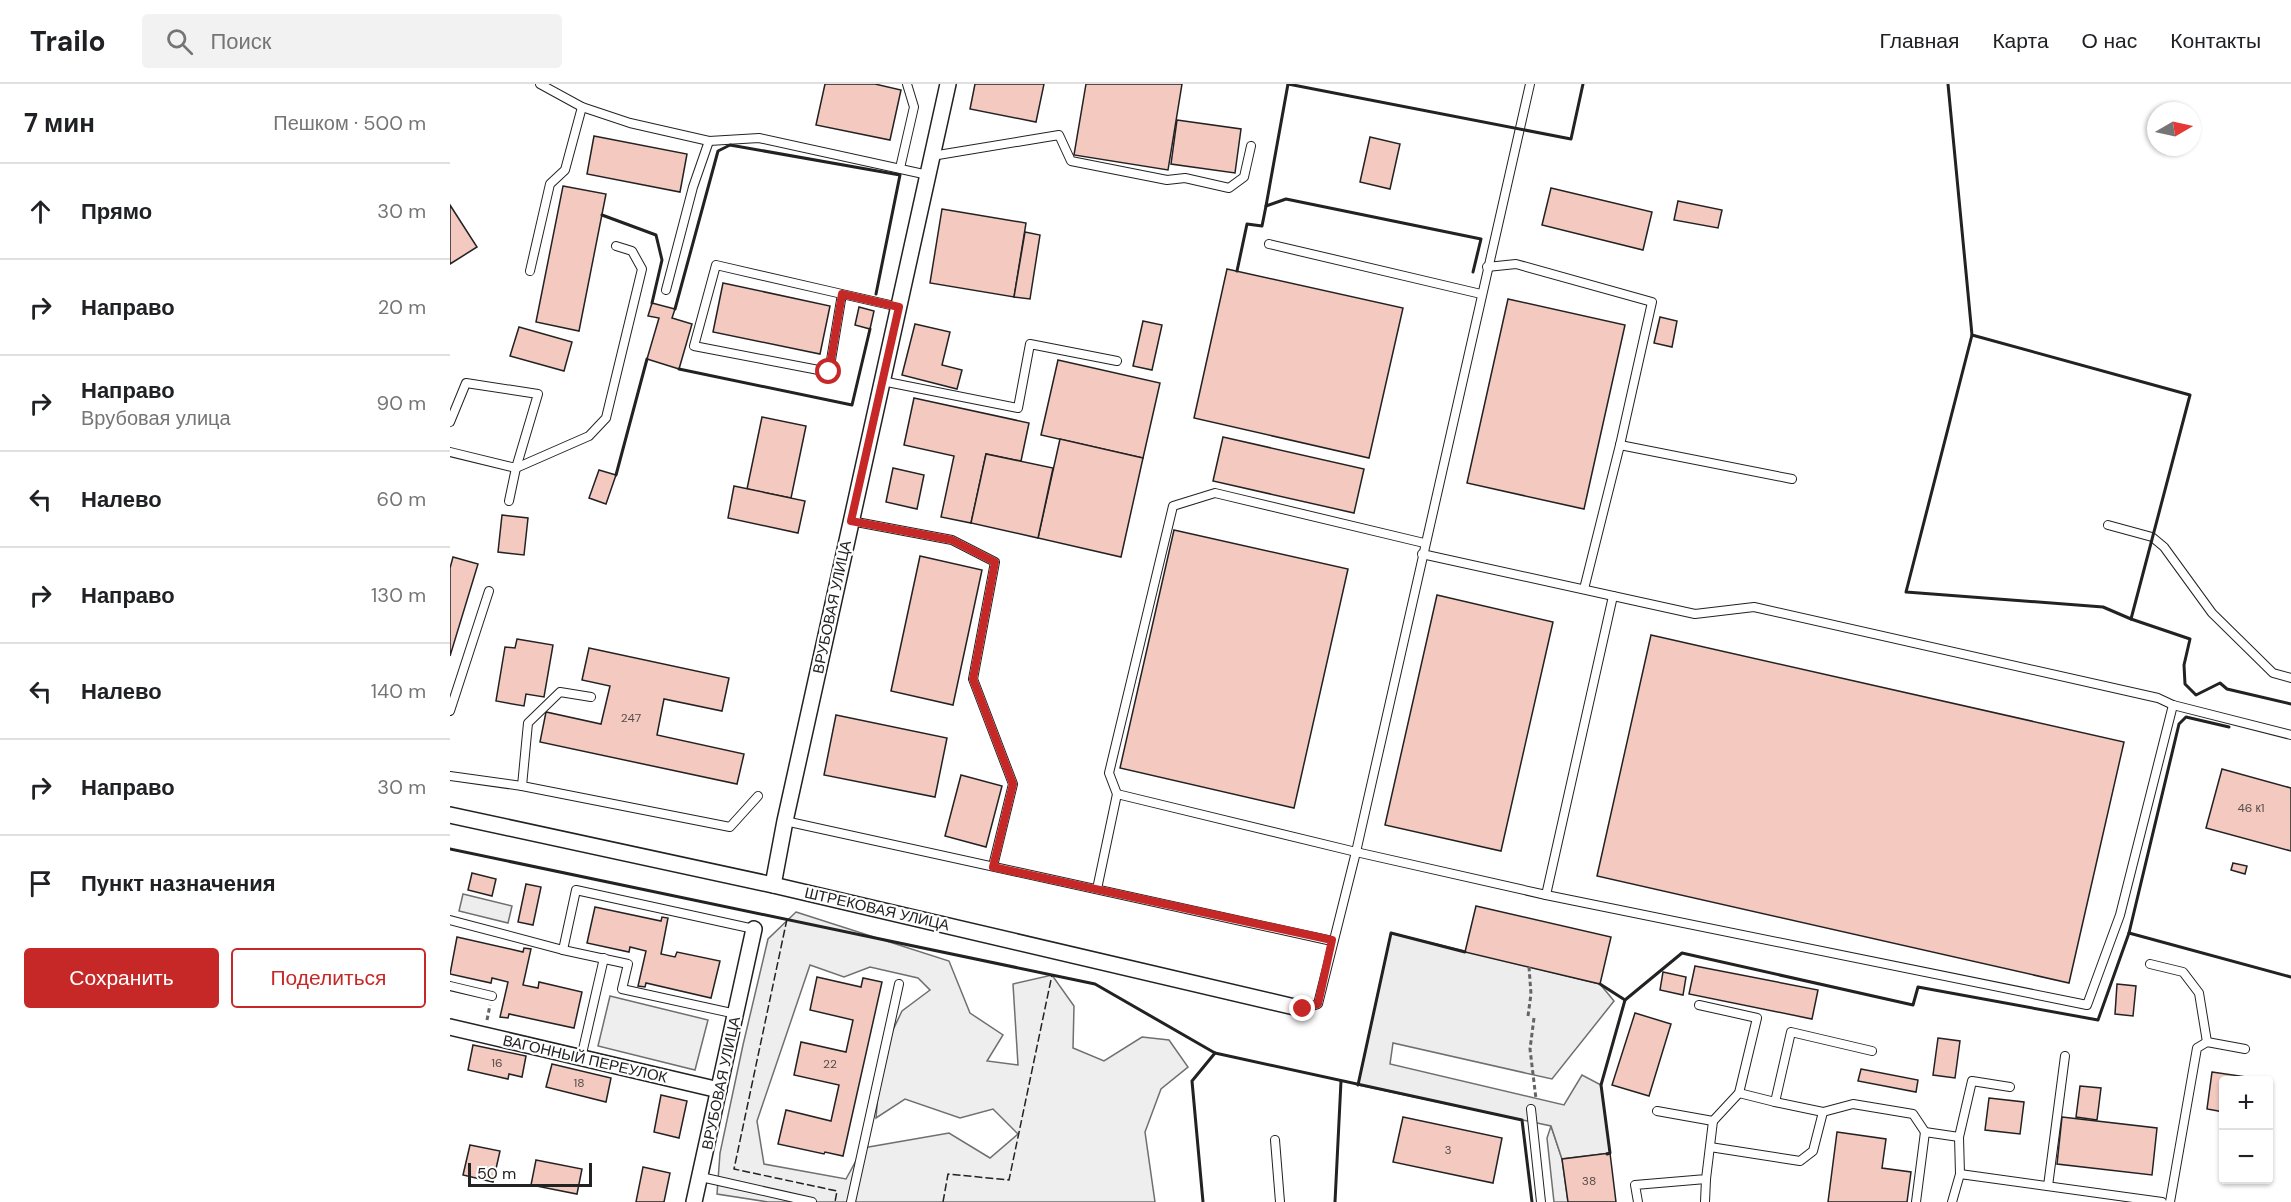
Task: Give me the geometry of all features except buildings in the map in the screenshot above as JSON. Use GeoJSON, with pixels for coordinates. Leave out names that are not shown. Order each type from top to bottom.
{"type":"FeatureCollection","features":[{"type":"Feature","properties":{"kind":"street","name":"ВРУБОВАЯ УЛИЦА"},"geometry":{"type":"LineString","coordinates":[[773,885],[784,821],[948,84]]}},
{"type":"Feature","properties":{"kind":"street","name":"ШТРЕКОВАЯ УЛИЦА"},"geometry":{"type":"LineString","coordinates":[[450,815],[773,885],[1303,1009]]}},
{"type":"Feature","properties":{"kind":"street","name":"ВРУБОВАЯ УЛИЦА"},"geometry":{"type":"LineString","coordinates":[[694,1202],[754,929]]}},
{"type":"Feature","properties":{"kind":"street","name":"ВАГОННЫЙ ПЕРЕУЛОК"},"geometry":{"type":"LineString","coordinates":[[450,1027],[719,1090]]}},
{"type":"Feature","properties":{"kind":"lane"},"geometry":{"type":"LineString","coordinates":[[540,84],[582,107],[630,123],[709,141],[759,138],[928,176]]}},
{"type":"Feature","properties":{"kind":"lane"},"geometry":{"type":"LineString","coordinates":[[900,168],[914,107],[907,84]]}},
{"type":"Feature","properties":{"kind":"lane"},"geometry":{"type":"LineString","coordinates":[[1303,1009],[1318,1004],[1332,940],[1356,852],[1424,543],[1530,84]]}},
{"type":"Feature","properties":{"kind":"lane"},"geometry":{"type":"LineString","coordinates":[[530,271],[550,184],[565,170],[582,107]]}},
{"type":"Feature","properties":{"kind":"lane"},"geometry":{"type":"LineString","coordinates":[[932,156],[1059,135],[1071,161],[1167,180],[1185,178],[1229,188],[1244,177],[1251,146]]}},
{"type":"Feature","properties":{"kind":"lane"},"geometry":{"type":"LineString","coordinates":[[666,290],[693,187],[709,141]]}},
{"type":"Feature","properties":{"kind":"lane"},"geometry":{"type":"LineString","coordinates":[[1269,244],[1481,294]]}},
{"type":"Feature","properties":{"kind":"lane"},"geometry":{"type":"LineString","coordinates":[[450,452],[516,468],[589,436],[606,418],[642,269],[633,251],[616,246]]}},
{"type":"Feature","properties":{"kind":"lane"},"geometry":{"type":"LineString","coordinates":[[1487,267],[1516,264],[1652,302],[1620,445],[1584,589]]}},
{"type":"Feature","properties":{"kind":"lane"},"geometry":{"type":"LineString","coordinates":[[842,294],[829,372],[694,346],[716,265],[899,307]]}},
{"type":"Feature","properties":{"kind":"lane"},"geometry":{"type":"LineString","coordinates":[[882,381],[1017,408],[1030,344],[1117,362]]}},
{"type":"Feature","properties":{"kind":"lane"},"geometry":{"type":"LineString","coordinates":[[450,422],[466,383],[538,394],[516,468],[509,501]]}},
{"type":"Feature","properties":{"kind":"lane"},"geometry":{"type":"LineString","coordinates":[[1620,445],[1792,479]]}},
{"type":"Feature","properties":{"kind":"lane"},"geometry":{"type":"LineString","coordinates":[[1097,889],[1117,794],[1109,773],[1173,506],[1215,493],[1424,543]]}},
{"type":"Feature","properties":{"kind":"lane"},"geometry":{"type":"LineString","coordinates":[[851,521],[952,540],[995,562],[973,679],[1013,784],[993,867]]}},
{"type":"Feature","properties":{"kind":"lane"},"geometry":{"type":"LineString","coordinates":[[2108,525],[2152,537],[2164,547],[2212,613],[2273,673],[2291,678]]}},
{"type":"Feature","properties":{"kind":"lane"},"geometry":{"type":"LineString","coordinates":[[1422,554],[1695,614],[1754,607],[2158,698],[2173,705],[2291,735]]}},
{"type":"Feature","properties":{"kind":"lane"},"geometry":{"type":"LineString","coordinates":[[450,711],[489,591]]}},
{"type":"Feature","properties":{"kind":"lane"},"geometry":{"type":"LineString","coordinates":[[1546,895],[1613,596]]}},
{"type":"Feature","properties":{"kind":"lane"},"geometry":{"type":"LineString","coordinates":[[522,786],[528,723],[560,692],[591,697]]}},
{"type":"Feature","properties":{"kind":"lane"},"geometry":{"type":"LineString","coordinates":[[1117,794],[1546,895],[2087,1005],[2120,915],[2173,705]]}},
{"type":"Feature","properties":{"kind":"lane"},"geometry":{"type":"LineString","coordinates":[[450,776],[522,786],[730,827],[758,796]]}},
{"type":"Feature","properties":{"kind":"lane"},"geometry":{"type":"LineString","coordinates":[[784,821],[1332,940]]}},
{"type":"Feature","properties":{"kind":"lane"},"geometry":{"type":"LineString","coordinates":[[563,950],[576,890],[754,929]]}},
{"type":"Feature","properties":{"kind":"lane"},"geometry":{"type":"LineString","coordinates":[[450,920],[563,950],[628,964],[622,989],[736,1014]]}},
{"type":"Feature","properties":{"kind":"lane"},"geometry":{"type":"LineString","coordinates":[[581,1058],[604,958]]}},
{"type":"Feature","properties":{"kind":"lane"},"geometry":{"type":"LineString","coordinates":[[2150,964],[2183,972],[2199,993],[2207,1042]]}},
{"type":"Feature","properties":{"kind":"lane"},"geometry":{"type":"LineString","coordinates":[[851,1202],[899,984]]}},
{"type":"Feature","properties":{"kind":"lane"},"geometry":{"type":"LineString","coordinates":[[450,986],[492,996]]}},
{"type":"Feature","properties":{"kind":"lane"},"geometry":{"type":"LineString","coordinates":[[1699,1005],[1757,1018],[1739,1093],[1713,1121],[1705,1202]]}},
{"type":"Feature","properties":{"kind":"lane"},"geometry":{"type":"LineString","coordinates":[[1775,1102],[1791,1032],[1872,1051]]}},
{"type":"Feature","properties":{"kind":"lane"},"geometry":{"type":"LineString","coordinates":[[2170,1202],[2197,1048],[2207,1042],[2245,1049]]}},
{"type":"Feature","properties":{"kind":"lane"},"geometry":{"type":"LineString","coordinates":[[2048,1186],[2065,1056]]}},
{"type":"Feature","properties":{"kind":"lane"},"geometry":{"type":"LineString","coordinates":[[1952,1202],[1960,1174],[1959,1137],[1972,1081],[2010,1087]]}},
{"type":"Feature","properties":{"kind":"lane"},"geometry":{"type":"LineString","coordinates":[[1739,1093],[1823,1112],[1853,1104],[1913,1114],[1925,1132],[1916,1202]]}},
{"type":"Feature","properties":{"kind":"lane"},"geometry":{"type":"LineString","coordinates":[[1531,1109],[1541,1202]]}},
{"type":"Feature","properties":{"kind":"lane"},"geometry":{"type":"LineString","coordinates":[[1657,1111],[1713,1121]]}},
{"type":"Feature","properties":{"kind":"lane"},"geometry":{"type":"LineString","coordinates":[[1710,1147],[1800,1161],[1813,1151],[1823,1112]]}},
{"type":"Feature","properties":{"kind":"lane"},"geometry":{"type":"LineString","coordinates":[[1925,1132],[1959,1137]]}},
{"type":"Feature","properties":{"kind":"lane"},"geometry":{"type":"LineString","coordinates":[[1275,1140],[1280,1202]]}},
{"type":"Feature","properties":{"kind":"lane"},"geometry":{"type":"LineString","coordinates":[[1960,1174],[2162,1202]]}},
{"type":"Feature","properties":{"kind":"lane"},"geometry":{"type":"LineString","coordinates":[[700,1177],[812,1202]]}},
{"type":"Feature","properties":{"kind":"lane"},"geometry":{"type":"LineString","coordinates":[[1638,1202],[1635,1185],[1706,1179]]}},
{"type":"Feature","properties":{"kind":"path"},"geometry":{"type":"LineString","coordinates":[[1528,1016],[1531,994],[1529,967]]}},
{"type":"Feature","properties":{"kind":"path"},"geometry":{"type":"LineString","coordinates":[[485,1027],[492,996]]}},
{"type":"Feature","properties":{"kind":"path"},"geometry":{"type":"LineString","coordinates":[[1534,1018],[1530,1049],[1536,1098]]}},
{"type":"Feature","properties":{"kind":"shaded area"},"geometry":{"type":"Polygon","coordinates":[[[463,894],[512,906],[508,923],[459,911],[463,894]]]}},
{"type":"Feature","properties":{"kind":"shaded area"},"geometry":{"type":"Polygon","coordinates":[[[796,912],[949,961],[970,1013],[1003,1035],[987,1061],[1018,1065],[1013,984],[1052,975],[1074,1006],[1073,1048],[1104,1061],[1142,1037],[1169,1040],[1188,1067],[1161,1089],[1145,1132],[1155,1202],[768,1202],[717,1194],[720,1153],[768,939],[796,912]],[[810,965],[757,1121],[764,1164],[846,1179],[863,1148],[949,1133],[990,1158],[1018,1134],[993,1109],[960,1118],[905,1099],[876,1118],[881,1055],[902,1011],[930,990],[918,978],[870,967],[844,977],[810,965]]]}},
{"type":"Feature","properties":{"kind":"shaded area"},"geometry":{"type":"Polygon","coordinates":[[[1391,933],[1600,984],[1614,1001],[1552,1079],[1393,1043],[1390,1064],[1564,1105],[1582,1075],[1601,1085],[1610,1153],[1562,1159],[1551,1126],[1358,1085],[1391,933]]]}},
{"type":"Feature","properties":{"kind":"shaded area"},"geometry":{"type":"Polygon","coordinates":[[[610,996],[708,1020],[695,1070],[598,1046],[610,996]]]}},
{"type":"Feature","properties":{"kind":"shaded area"},"geometry":{"type":"Polygon","coordinates":[[[1551,1126],[1562,1159],[1568,1202],[1554,1202],[1547,1138],[1551,1126]]]}},
{"type":"Feature","properties":{"kind":"fence"},"geometry":{"type":"LineString","coordinates":[[787,919],[734,1169],[837,1191],[835,1202]]}},
{"type":"Feature","properties":{"kind":"fence"},"geometry":{"type":"LineString","coordinates":[[943,1202],[948,1174],[1009,1180],[1052,975]]}},
{"type":"Feature","properties":{"kind":"wall"},"geometry":{"type":"LineString","coordinates":[[1288,84],[1266,206],[1286,199],[1481,239],[1473,272]]}},
{"type":"Feature","properties":{"kind":"wall"},"geometry":{"type":"LineString","coordinates":[[1288,84],[1571,139],[1583,84]]}},
{"type":"Feature","properties":{"kind":"wall"},"geometry":{"type":"LineString","coordinates":[[1948,84],[1972,335],[2190,395],[2131,619],[2190,639],[2184,665],[2185,684],[2196,695],[2220,683],[2227,689],[2291,704]]}},
{"type":"Feature","properties":{"kind":"wall"},"geometry":{"type":"LineString","coordinates":[[675,309],[718,151],[730,145],[900,175],[876,294]]}},
{"type":"Feature","properties":{"kind":"wall"},"geometry":{"type":"LineString","coordinates":[[1237,271],[1247,224],[1262,226],[1266,206]]}},
{"type":"Feature","properties":{"kind":"wall"},"geometry":{"type":"LineString","coordinates":[[602,215],[656,235],[662,260],[652,303]]}},
{"type":"Feature","properties":{"kind":"wall"},"geometry":{"type":"LineString","coordinates":[[679,369],[852,405],[870,329]]}},
{"type":"Feature","properties":{"kind":"wall"},"geometry":{"type":"LineString","coordinates":[[1972,335],[1906,592],[2103,607],[2131,619]]}},
{"type":"Feature","properties":{"kind":"wall"},"geometry":{"type":"LineString","coordinates":[[616,475],[647,359]]}},
{"type":"Feature","properties":{"kind":"wall"},"geometry":{"type":"LineString","coordinates":[[1625,1000],[1682,953],[1913,1005],[1918,987],[2098,1020],[2129,933],[2179,724],[2186,717],[2229,727]]}},
{"type":"Feature","properties":{"kind":"wall"},"geometry":{"type":"LineString","coordinates":[[450,849],[1095,984],[1215,1053],[1522,1120],[1532,1202]]}},
{"type":"Feature","properties":{"kind":"wall"},"geometry":{"type":"LineString","coordinates":[[1358,1085],[1391,933],[1465,952]]}},
{"type":"Feature","properties":{"kind":"wall"},"geometry":{"type":"LineString","coordinates":[[2129,933],[2291,977]]}},
{"type":"Feature","properties":{"kind":"wall"},"geometry":{"type":"LineString","coordinates":[[1600,984],[1625,1000],[1601,1085],[1610,1153],[1607,1154]]}},
{"type":"Feature","properties":{"kind":"wall"},"geometry":{"type":"LineString","coordinates":[[1203,1202],[1192,1081],[1215,1053]]}},
{"type":"Feature","properties":{"kind":"wall"},"geometry":{"type":"LineString","coordinates":[[1335,1202],[1341,1081]]}},
{"type":"Feature","properties":{"kind":"route"},"geometry":{"type":"LineString","coordinates":[[829,372],[842,294],[899,307],[851,521],[952,540],[995,562],[973,679],[1013,784],[993,867],[1332,940],[1318,1004],[1303,1009]]}}]}
